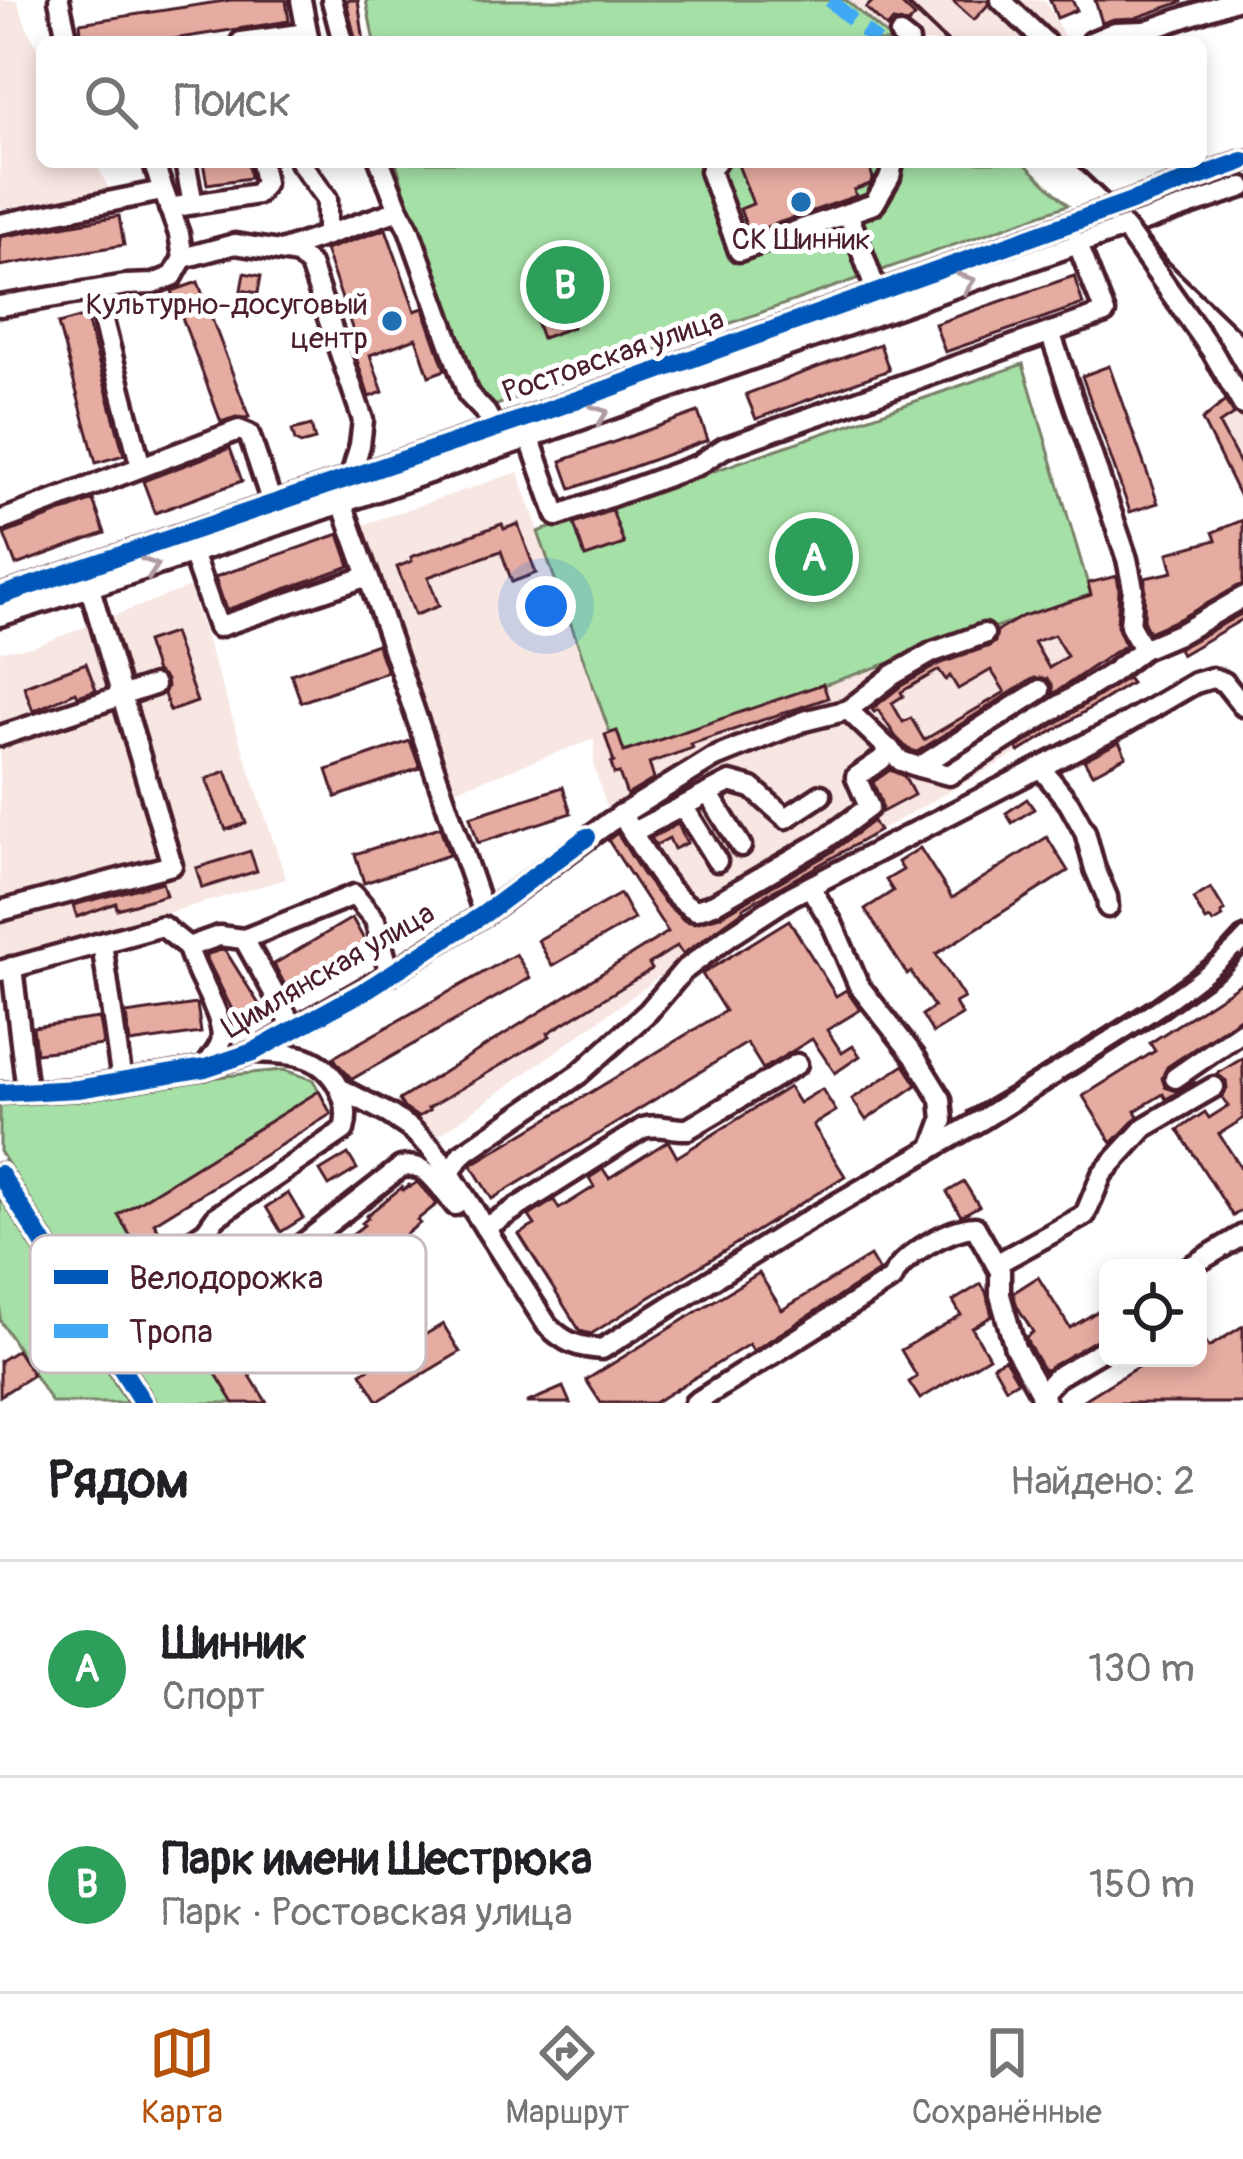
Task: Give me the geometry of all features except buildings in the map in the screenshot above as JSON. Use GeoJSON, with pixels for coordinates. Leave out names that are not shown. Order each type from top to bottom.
{"type":"FeatureCollection","features":[{"type":"Feature","properties":{"kind":"street"},"geometry":{"type":"LineString","coordinates":[[59,0],[67,36]]}},
{"type":"Feature","properties":{"kind":"street"},"geometry":{"type":"LineString","coordinates":[[301,0],[308,36]]}},
{"type":"Feature","properties":{"kind":"street"},"geometry":{"type":"LineString","coordinates":[[332,0],[341,36]]}},
{"type":"Feature","properties":{"kind":"street"},"geometry":{"type":"LineString","coordinates":[[1001,0],[1039,36]]}},
{"type":"Feature","properties":{"kind":"street"},"geometry":{"type":"LineString","coordinates":[[1105,36],[1115,32],[1147,36],[1235,0]]}},
{"type":"Feature","properties":{"kind":"street","name":"Ростовская улица"},"geometry":{"type":"LineString","coordinates":[[1207,168],[1243,161]]}},
{"type":"Feature","properties":{"kind":"street"},"geometry":{"type":"LineString","coordinates":[[155,168],[183,258]]}},
{"type":"Feature","properties":{"kind":"street"},"geometry":{"type":"LineString","coordinates":[[186,168],[193,204]]}},
{"type":"Feature","properties":{"kind":"street"},"geometry":{"type":"LineString","coordinates":[[0,224],[165,200],[193,204],[257,194],[265,183],[262,168]]}},
{"type":"Feature","properties":{"kind":"street"},"geometry":{"type":"LineString","coordinates":[[304,168],[327,199],[327,235]]}},
{"type":"Feature","properties":{"kind":"street"},"geometry":{"type":"LineString","coordinates":[[382,168],[468,394],[494,428]]}},
{"type":"Feature","properties":{"kind":"street"},"geometry":{"type":"LineString","coordinates":[[712,168],[739,251],[874,204],[892,168]]}},
{"type":"Feature","properties":{"kind":"street","name":"Ростовская улица"},"geometry":{"type":"LineString","coordinates":[[0,596],[877,292],[1194,170]]}},
{"type":"Feature","properties":{"kind":"street","name":"Ростовская улица"},"geometry":{"type":"LineString","coordinates":[[0,616],[530,439],[1243,187]]}},
{"type":"Feature","properties":{"kind":"street"},"geometry":{"type":"LineString","coordinates":[[281,250],[399,210]]}},
{"type":"Feature","properties":{"kind":"street"},"geometry":{"type":"LineString","coordinates":[[848,212],[877,292]]}},
{"type":"Feature","properties":{"kind":"street"},"geometry":{"type":"LineString","coordinates":[[1124,227],[1212,351],[1243,405]]}},
{"type":"Feature","properties":{"kind":"street"},"geometry":{"type":"LineString","coordinates":[[530,439],[557,516],[698,465],[724,448],[1105,313],[1078,242]]}},
{"type":"Feature","properties":{"kind":"street"},"geometry":{"type":"LineString","coordinates":[[0,305],[153,284],[173,276],[183,258],[236,244],[298,254],[310,265],[363,420],[351,476]]}},
{"type":"Feature","properties":{"kind":"street"},"geometry":{"type":"LineString","coordinates":[[98,290],[140,467]]}},
{"type":"Feature","properties":{"kind":"street"},"geometry":{"type":"LineString","coordinates":[[1050,332],[1127,560],[1133,588],[1130,626],[1143,649]]}},
{"type":"Feature","properties":{"kind":"street"},"geometry":{"type":"LineString","coordinates":[[0,521],[238,430],[249,434],[272,502]]}},
{"type":"Feature","properties":{"kind":"street"},"geometry":{"type":"LineString","coordinates":[[342,503],[484,914]]}},
{"type":"Feature","properties":{"kind":"street"},"geometry":{"type":"LineString","coordinates":[[192,554],[218,627],[368,576]]}},
{"type":"Feature","properties":{"kind":"street"},"geometry":{"type":"LineString","coordinates":[[0,910],[172,866],[90,588]]}},
{"type":"Feature","properties":{"kind":"street"},"geometry":{"type":"LineString","coordinates":[[984,634],[933,652],[848,710],[902,761],[949,776],[1143,649],[1243,597]]}},
{"type":"Feature","properties":{"kind":"street"},"geometry":{"type":"LineString","coordinates":[[450,1173],[461,1155],[579,1074],[648,1012],[683,971],[810,886],[1195,683],[1212,678],[1223,682],[1243,706]]}},
{"type":"Feature","properties":{"kind":"street"},"geometry":{"type":"LineString","coordinates":[[0,736],[154,686]]}},
{"type":"Feature","properties":{"kind":"street"},"geometry":{"type":"LineString","coordinates":[[919,767],[1040,690]]}},
{"type":"Feature","properties":{"kind":"street","name":"Цимлянская улица"},"geometry":{"type":"LineString","coordinates":[[0,1093],[122,1082],[205,1068],[253,1052],[390,974],[484,914],[621,814],[723,754],[848,710]]}},
{"type":"Feature","properties":{"kind":"street"},"geometry":{"type":"LineString","coordinates":[[621,814],[671,890],[696,910],[823,841],[869,807],[856,777],[890,749]]}},
{"type":"Feature","properties":{"kind":"street"},"geometry":{"type":"LineString","coordinates":[[723,754],[738,784]]}},
{"type":"Feature","properties":{"kind":"street"},"geometry":{"type":"LineString","coordinates":[[1041,768],[1069,803],[1084,832],[1108,907]]}},
{"type":"Feature","properties":{"kind":"street"},"geometry":{"type":"LineString","coordinates":[[633,832],[730,782],[752,788],[786,818],[821,795]]}},
{"type":"Feature","properties":{"kind":"street"},"geometry":{"type":"LineString","coordinates":[[708,793],[741,846]]}},
{"type":"Feature","properties":{"kind":"street"},"geometry":{"type":"LineString","coordinates":[[682,806],[717,861]]}},
{"type":"Feature","properties":{"kind":"street"},"geometry":{"type":"LineString","coordinates":[[810,886],[859,986],[915,1057],[941,1099],[943,1120],[933,1147]]}},
{"type":"Feature","properties":{"kind":"street"},"geometry":{"type":"LineString","coordinates":[[188,947],[220,936],[244,939],[354,895],[375,920],[390,974]]}},
{"type":"Feature","properties":{"kind":"street"},"geometry":{"type":"LineString","coordinates":[[27,1092],[6,969],[162,926],[188,947],[192,965],[219,1016],[221,1042],[205,1068]]}},
{"type":"Feature","properties":{"kind":"street"},"geometry":{"type":"LineString","coordinates":[[253,1052],[306,1058],[322,1066],[341,1088],[411,1129],[450,1173],[560,1338],[577,1347],[602,1349],[1159,1008],[1221,963],[1243,938]]}},
{"type":"Feature","properties":{"kind":"street"},"geometry":{"type":"LineString","coordinates":[[244,939],[294,1030]]}},
{"type":"Feature","properties":{"kind":"street"},"geometry":{"type":"LineString","coordinates":[[102,943],[122,1082]]}},
{"type":"Feature","properties":{"kind":"street"},"geometry":{"type":"LineString","coordinates":[[1175,1078],[1243,1031]]}},
{"type":"Feature","properties":{"kind":"street"},"geometry":{"type":"LineString","coordinates":[[485,1228],[644,1128],[658,1124],[688,1129],[797,1064]]}},
{"type":"Feature","properties":{"kind":"street"},"geometry":{"type":"LineString","coordinates":[[996,1264],[1085,1215],[1102,1174],[1145,1127],[1214,1087]]}},
{"type":"Feature","properties":{"kind":"street"},"geometry":{"type":"LineString","coordinates":[[200,1235],[216,1217],[344,1130],[341,1088]]}},
{"type":"Feature","properties":{"kind":"street"},"geometry":{"type":"LineString","coordinates":[[314,1235],[401,1167],[427,1171],[455,1205]]}},
{"type":"Feature","properties":{"kind":"street"},"geometry":{"type":"LineString","coordinates":[[0,1174],[38,1235]]}},
{"type":"Feature","properties":{"kind":"street"},"geometry":{"type":"LineString","coordinates":[[694,1403],[892,1279],[897,1266],[957,1228],[975,1227],[1000,1271],[1000,1295],[1016,1348],[1043,1399],[1057,1377],[1099,1352]]}},
{"type":"Feature","properties":{"kind":"street"},"geometry":{"type":"LineString","coordinates":[[206,1231],[209,1235]]}},
{"type":"Feature","properties":{"kind":"street"},"geometry":{"type":"LineString","coordinates":[[1203,1259],[1243,1234]]}},
{"type":"Feature","properties":{"kind":"street"},"geometry":{"type":"LineString","coordinates":[[124,1373],[143,1403]]}},
{"type":"Feature","properties":{"kind":"shaded area"},"geometry":{"type":"Polygon","coordinates":[[[0,0],[17,0],[36,45],[36,168],[98,168],[109,189],[0,209],[0,0]]]}},
{"type":"Feature","properties":{"kind":"shaded area"},"geometry":{"type":"Polygon","coordinates":[[[846,0],[1045,0],[1064,36],[887,36],[846,0]]]}},
{"type":"Feature","properties":{"kind":"shaded area"},"geometry":{"type":"Polygon","coordinates":[[[1243,388],[1243,503],[1202,420],[1243,388]]]}},
{"type":"Feature","properties":{"kind":"shaded area"},"geometry":{"type":"Polygon","coordinates":[[[518,472],[610,732],[617,731],[625,752],[1091,595],[1088,583],[1134,573],[1136,580],[1172,572],[1168,553],[1215,540],[1213,532],[1243,520],[1243,619],[1181,655],[1174,643],[1158,647],[1123,671],[1130,683],[1019,752],[743,908],[746,913],[734,922],[431,1141],[385,1108],[667,931],[602,832],[609,817],[594,766],[594,739],[447,793],[356,527],[518,472]]]}},
{"type":"Feature","properties":{"kind":"shaded area"},"geometry":{"type":"Polygon","coordinates":[[[189,587],[286,879],[0,961],[0,651],[33,647],[189,587]]]}},
{"type":"Feature","properties":{"kind":"green space"},"geometry":{"type":"Polygon","coordinates":[[[366,0],[846,0],[887,36],[373,36],[366,0]]]}},
{"type":"Feature","properties":{"kind":"green space"},"geometry":{"type":"Polygon","coordinates":[[[398,168],[1029,168],[1068,205],[491,407],[466,374],[398,168]]]}},
{"type":"Feature","properties":{"kind":"green space"},"geometry":{"type":"Polygon","coordinates":[[[1023,364],[1091,595],[624,752],[617,732],[610,733],[538,532],[1023,364]]]}},
{"type":"Feature","properties":{"kind":"green space"},"geometry":{"type":"Polygon","coordinates":[[[284,1070],[313,1080],[319,1091],[118,1215],[130,1235],[52,1235],[0,1151],[0,1105],[284,1070]]]}},
{"type":"Feature","properties":{"kind":"green space"},"geometry":{"type":"Polygon","coordinates":[[[0,1196],[30,1245],[30,1368],[0,1320],[0,1196]]]}},
{"type":"Feature","properties":{"kind":"green space"},"geometry":{"type":"Polygon","coordinates":[[[33,1373],[109,1373],[127,1403],[52,1403],[33,1373]]]}},
{"type":"Feature","properties":{"kind":"green space"},"geometry":{"type":"Polygon","coordinates":[[[137,1373],[215,1373],[234,1403],[155,1403],[137,1373]]]}},
{"type":"Feature","properties":{"kind":"railway"},"geometry":{"type":"LineString","coordinates":[[903,0],[941,36]]}},
{"type":"Feature","properties":{"kind":"railway"},"geometry":{"type":"LineString","coordinates":[[1080,168],[1243,334]]}},
{"type":"Feature","properties":{"kind":"railway"},"geometry":{"type":"LineString","coordinates":[[968,1112],[1158,997],[1243,926]]}},
{"type":"Feature","properties":{"kind":"railway"},"geometry":{"type":"LineString","coordinates":[[1063,1080],[1176,1007],[1239,956]]}},
{"type":"Feature","properties":{"kind":"marked path"},"geometry":{"type":"LineString","coordinates":[[830,0],[870,36]]}},
{"type":"Feature","properties":{"kind":"cycle path"},"geometry":{"type":"LineString","coordinates":[[0,596],[535,415],[1243,161]]}},
{"type":"Feature","properties":{"kind":"cycle path"},"geometry":{"type":"LineString","coordinates":[[0,1093],[78,1089],[205,1068],[253,1052],[366,990],[484,914],[587,837]]}},
{"type":"Feature","properties":{"kind":"cycle path"},"geometry":{"type":"LineString","coordinates":[[0,1174],[38,1235]]}},
{"type":"Feature","properties":{"kind":"cycle path"},"geometry":{"type":"LineString","coordinates":[[124,1373],[143,1403]]}},
{"type":"Feature","properties":{"kind":"place","name":"СК Шинник"},"geometry":{"type":"Point","coordinates":[801,202]}},
{"type":"Feature","properties":{"kind":"place","name":"Парк имени Шестрюка"},"geometry":{"type":"Point","coordinates":[565,285]}},
{"type":"Feature","properties":{"kind":"place","name":"Культурно-досуговый центр"},"geometry":{"type":"Point","coordinates":[392,321]}},
{"type":"Feature","properties":{"kind":"place","name":"Шинник"},"geometry":{"type":"Point","coordinates":[814,557]}}]}
